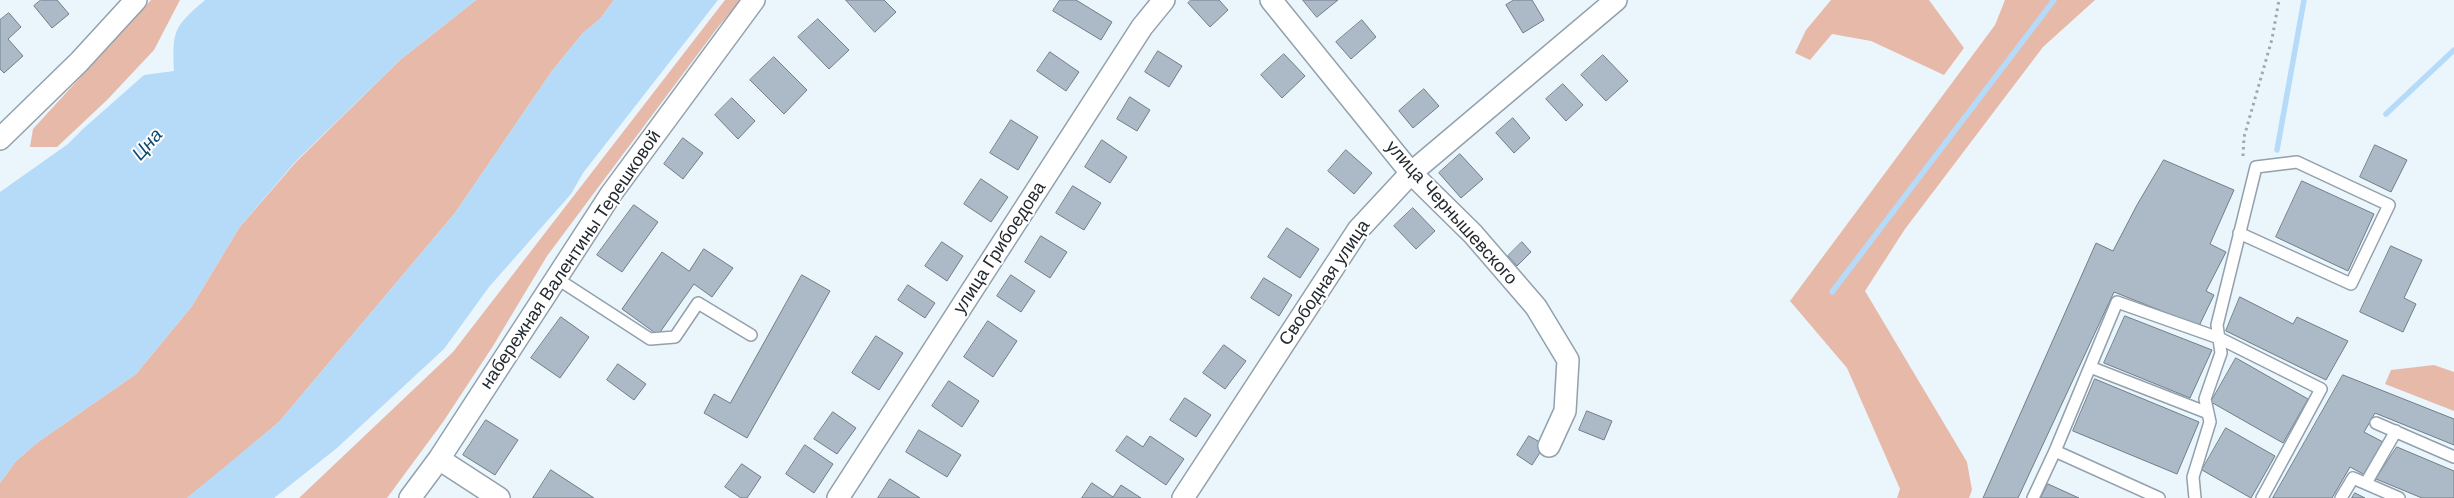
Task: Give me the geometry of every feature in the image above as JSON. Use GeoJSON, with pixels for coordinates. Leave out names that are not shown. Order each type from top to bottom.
{"type":"FeatureCollection","features":[{"type":"Feature","properties":{"kind":"street"},"geometry":{"type":"LineString","coordinates":[[0,139],[78,62],[136,0]]}},
{"type":"Feature","properties":{"kind":"street","name":"набережная Валентины Терешковой"},"geometry":{"type":"LineString","coordinates":[[410,498],[439,459],[611,194],[754,0]]}},
{"type":"Feature","properties":{"kind":"street","name":"улица Грибоедова"},"geometry":{"type":"LineString","coordinates":[[838,498],[1142,27],[1164,0]]}},
{"type":"Feature","properties":{"kind":"street","name":"улица Чернышевского"},"geometry":{"type":"LineString","coordinates":[[1271,0],[1411,173],[1473,234],[1536,307],[1568,360],[1565,411],[1549,446]]}},
{"type":"Feature","properties":{"kind":"street","name":"Свободная улица"},"geometry":{"type":"LineString","coordinates":[[1183,498],[1358,230],[1411,173],[1616,0]]}},
{"type":"Feature","properties":{"kind":"street"},"geometry":{"type":"LineString","coordinates":[[439,459],[499,498]]}},
{"type":"Feature","properties":{"kind":"lane"},"geometry":{"type":"LineString","coordinates":[[2195,498],[2193,477],[2210,422],[2205,399],[2221,353],[2217,325],[2239,233],[2256,167],[2297,162],[2388,206],[2352,284],[2239,233]]}},
{"type":"Feature","properties":{"kind":"lane"},"geometry":{"type":"LineString","coordinates":[[556,278],[650,338],[675,337],[698,303],[751,335]]}},
{"type":"Feature","properties":{"kind":"lane"},"geometry":{"type":"LineString","coordinates":[[2033,498],[2055,452],[2117,302],[2219,338],[2321,389],[2262,498]]}},
{"type":"Feature","properties":{"kind":"lane"},"geometry":{"type":"LineString","coordinates":[[2090,367],[2208,413]]}},
{"type":"Feature","properties":{"kind":"lane"},"geometry":{"type":"LineString","coordinates":[[2376,423],[2454,457]]}},
{"type":"Feature","properties":{"kind":"lane"},"geometry":{"type":"LineString","coordinates":[[2366,484],[2396,431]]}},
{"type":"Feature","properties":{"kind":"lane"},"geometry":{"type":"LineString","coordinates":[[2055,452],[2159,498]]}},
{"type":"Feature","properties":{"kind":"lane"},"geometry":{"type":"LineString","coordinates":[[2341,498],[2352,478],[2399,498]]}},
{"type":"Feature","properties":{"kind":"path"},"geometry":{"type":"LineString","coordinates":[[2243,156],[2244,137],[2272,39],[2279,0]]}},
{"type":"Feature","properties":{"kind":"shaded area"},"geometry":{"type":"Polygon","coordinates":[[[151,0],[180,0],[154,50],[107,100],[57,147],[30,147],[33,129],[151,0]]]}},
{"type":"Feature","properties":{"kind":"shaded area"},"geometry":{"type":"Polygon","coordinates":[[[476,0],[614,0],[600,19],[583,33],[552,71],[455,213],[279,422],[187,498],[0,498],[0,483],[16,461],[38,442],[136,374],[192,306],[239,228],[296,162],[400,60],[476,0]]]}},
{"type":"Feature","properties":{"kind":"shaded area"},"geometry":{"type":"Polygon","coordinates":[[[725,0],[741,0],[718,27],[547,256],[493,346],[443,422],[387,498],[299,498],[453,352],[725,0]]]}},
{"type":"Feature","properties":{"kind":"shaded area"},"geometry":{"type":"Polygon","coordinates":[[[1831,0],[1929,0],[1964,48],[1944,75],[1871,41],[1832,34],[1810,60],[1795,53],[1806,30],[1831,0]]]}},
{"type":"Feature","properties":{"kind":"shaded area"},"geometry":{"type":"Polygon","coordinates":[[[2005,0],[2095,0],[2043,47],[1905,229],[1865,291],[1967,462],[1972,490],[1969,498],[1897,498],[1900,489],[1847,368],[1790,301],[1995,25],[2005,0]]]}},
{"type":"Feature","properties":{"kind":"shaded area"},"geometry":{"type":"Polygon","coordinates":[[[2434,365],[2454,372],[2454,411],[2385,384],[2391,370],[2434,365]]]}},
{"type":"Feature","properties":{"kind":"water","name":"Цна"},"geometry":{"type":"Polygon","coordinates":[[[205,0],[476,0],[400,60],[295,162],[239,228],[192,306],[136,374],[38,442],[16,461],[0,483],[0,192],[68,144],[144,75],[174,71],[174,46],[177,30],[187,17],[205,0]]]}},
{"type":"Feature","properties":{"kind":"water"},"geometry":{"type":"Polygon","coordinates":[[[614,0],[718,0],[583,173],[571,194],[489,287],[444,349],[337,448],[274,498],[187,498],[279,422],[455,213],[552,71],[583,33],[600,19],[614,0]]]}},
{"type":"Feature","properties":{"kind":"building"},"geometry":{"type":"Polygon","coordinates":[[[41,0],[57,0],[69,14],[52,28],[34,6],[41,0]]]}},
{"type":"Feature","properties":{"kind":"building"},"geometry":{"type":"Polygon","coordinates":[[[846,0],[884,0],[896,12],[875,32],[846,0]]]}},
{"type":"Feature","properties":{"kind":"building"},"geometry":{"type":"Polygon","coordinates":[[[1060,0],[1076,0],[1112,22],[1101,40],[1053,11],[1060,0]]]}},
{"type":"Feature","properties":{"kind":"building"},"geometry":{"type":"Polygon","coordinates":[[[1191,0],[1219,0],[1228,10],[1210,27],[1188,3],[1191,0]]]}},
{"type":"Feature","properties":{"kind":"building"},"geometry":{"type":"Polygon","coordinates":[[[1303,0],[1338,0],[1317,17],[1303,0]]]}},
{"type":"Feature","properties":{"kind":"building"},"geometry":{"type":"Polygon","coordinates":[[[1514,0],[1532,0],[1544,20],[1523,33],[1506,5],[1514,0]]]}},
{"type":"Feature","properties":{"kind":"building"},"geometry":{"type":"Polygon","coordinates":[[[9,13],[21,27],[8,39],[23,56],[4,73],[0,69],[0,20],[9,13]]]}},
{"type":"Feature","properties":{"kind":"building"},"geometry":{"type":"Polygon","coordinates":[[[818,19],[849,50],[829,69],[798,37],[818,19]]]}},
{"type":"Feature","properties":{"kind":"building"},"geometry":{"type":"Polygon","coordinates":[[[1362,20],[1376,37],[1351,59],[1336,42],[1362,20]]]}},
{"type":"Feature","properties":{"kind":"building"},"geometry":{"type":"Polygon","coordinates":[[[1158,51],[1182,66],[1169,87],[1145,72],[1158,51]]]}},
{"type":"Feature","properties":{"kind":"building"},"geometry":{"type":"Polygon","coordinates":[[[1050,52],[1079,72],[1066,91],[1037,71],[1050,52]]]}},
{"type":"Feature","properties":{"kind":"building"},"geometry":{"type":"Polygon","coordinates":[[[1284,54],[1305,76],[1282,98],[1261,75],[1284,54]]]}},
{"type":"Feature","properties":{"kind":"building"},"geometry":{"type":"Polygon","coordinates":[[[1603,55],[1628,81],[1606,101],[1581,75],[1603,55]]]}},
{"type":"Feature","properties":{"kind":"building"},"geometry":{"type":"Polygon","coordinates":[[[774,57],[807,90],[784,114],[750,80],[774,57]]]}},
{"type":"Feature","properties":{"kind":"building"},"geometry":{"type":"Polygon","coordinates":[[[1563,84],[1583,105],[1566,121],[1546,99],[1563,84]]]}},
{"type":"Feature","properties":{"kind":"building"},"geometry":{"type":"Polygon","coordinates":[[[1424,89],[1439,106],[1413,128],[1399,111],[1424,89]]]}},
{"type":"Feature","properties":{"kind":"building"},"geometry":{"type":"Polygon","coordinates":[[[1130,97],[1150,110],[1137,131],[1117,119],[1130,97]]]}},
{"type":"Feature","properties":{"kind":"building"},"geometry":{"type":"Polygon","coordinates":[[[732,98],[755,121],[738,139],[715,115],[732,98]]]}},
{"type":"Feature","properties":{"kind":"building"},"geometry":{"type":"Polygon","coordinates":[[[1513,118],[1530,138],[1514,153],[1496,133],[1513,118]]]}},
{"type":"Feature","properties":{"kind":"building"},"geometry":{"type":"Polygon","coordinates":[[[1011,120],[1038,137],[1018,170],[990,153],[1011,120]]]}},
{"type":"Feature","properties":{"kind":"building"},"geometry":{"type":"Polygon","coordinates":[[[683,138],[703,153],[683,179],[664,164],[683,138]]]}},
{"type":"Feature","properties":{"kind":"building"},"geometry":{"type":"Polygon","coordinates":[[[1102,140],[1127,157],[1110,183],[1085,167],[1102,140]]]}},
{"type":"Feature","properties":{"kind":"building"},"geometry":{"type":"Polygon","coordinates":[[[2375,145],[2407,160],[2391,192],[2360,177],[2375,145]]]}},
{"type":"Feature","properties":{"kind":"building"},"geometry":{"type":"Polygon","coordinates":[[[1346,150],[1372,173],[1354,194],[1328,171],[1346,150]]]}},
{"type":"Feature","properties":{"kind":"building"},"geometry":{"type":"Polygon","coordinates":[[[1460,154],[1483,179],[1461,198],[1439,173],[1460,154]]]}},
{"type":"Feature","properties":{"kind":"building"},"geometry":{"type":"Polygon","coordinates":[[[2164,160],[2234,190],[2210,244],[2226,252],[2206,291],[2214,295],[2199,326],[2114,292],[2018,498],[1983,498],[2096,243],[2113,251],[2137,205],[2164,160]]]}},
{"type":"Feature","properties":{"kind":"building"},"geometry":{"type":"Polygon","coordinates":[[[981,179],[1008,197],[991,222],[964,204],[981,179]]]}},
{"type":"Feature","properties":{"kind":"building"},"geometry":{"type":"Polygon","coordinates":[[[2302,181],[2374,214],[2348,271],[2276,237],[2302,181]]]}},
{"type":"Feature","properties":{"kind":"building"},"geometry":{"type":"Polygon","coordinates":[[[1073,186],[1101,203],[1084,230],[1056,213],[1073,186]]]}},
{"type":"Feature","properties":{"kind":"building"},"geometry":{"type":"Polygon","coordinates":[[[634,205],[658,222],[622,272],[597,255],[634,205]]]}},
{"type":"Feature","properties":{"kind":"building"},"geometry":{"type":"Polygon","coordinates":[[[1413,208],[1435,231],[1416,249],[1394,226],[1413,208]]]}},
{"type":"Feature","properties":{"kind":"building"},"geometry":{"type":"Polygon","coordinates":[[[1287,228],[1319,249],[1300,278],[1268,257],[1287,228]]]}},
{"type":"Feature","properties":{"kind":"building"},"geometry":{"type":"Polygon","coordinates":[[[1041,236],[1067,252],[1050,278],[1025,262],[1041,236]]]}},
{"type":"Feature","properties":{"kind":"building"},"geometry":{"type":"Polygon","coordinates":[[[942,242],[963,256],[947,281],[925,266],[942,242]]]}},
{"type":"Feature","properties":{"kind":"building"},"geometry":{"type":"Polygon","coordinates":[[[1522,242],[1531,252],[1517,266],[1508,256],[1522,242]]]}},
{"type":"Feature","properties":{"kind":"building"},"geometry":{"type":"Polygon","coordinates":[[[2391,246],[2422,260],[2404,298],[2416,304],[2403,332],[2360,312],[2391,246]]]}},
{"type":"Feature","properties":{"kind":"building"},"geometry":{"type":"Polygon","coordinates":[[[704,249],[733,268],[712,297],[694,284],[658,335],[622,309],[662,252],[689,271],[704,249]]]}},
{"type":"Feature","properties":{"kind":"building"},"geometry":{"type":"Polygon","coordinates":[[[802,275],[830,291],[747,438],[704,413],[714,394],[730,403],[802,275]]]}},
{"type":"Feature","properties":{"kind":"building"},"geometry":{"type":"Polygon","coordinates":[[[1011,275],[1035,291],[1021,312],[997,296],[1011,275]]]}},
{"type":"Feature","properties":{"kind":"building"},"geometry":{"type":"Polygon","coordinates":[[[1264,278],[1292,295],[1279,316],[1251,298],[1264,278]]]}},
{"type":"Feature","properties":{"kind":"building"},"geometry":{"type":"Polygon","coordinates":[[[908,285],[935,303],[925,318],[898,300],[908,285]]]}},
{"type":"Feature","properties":{"kind":"building"},"geometry":{"type":"Polygon","coordinates":[[[2240,297],[2293,324],[2297,317],[2348,341],[2326,380],[2226,331],[2240,297]]]}},
{"type":"Feature","properties":{"kind":"building"},"geometry":{"type":"Polygon","coordinates":[[[2125,316],[2212,350],[2190,398],[2104,363],[2125,316]]]}},
{"type":"Feature","properties":{"kind":"building"},"geometry":{"type":"Polygon","coordinates":[[[561,317],[589,337],[560,378],[531,358],[561,317]]]}},
{"type":"Feature","properties":{"kind":"building"},"geometry":{"type":"Polygon","coordinates":[[[988,321],[1017,341],[993,377],[964,357],[988,321]]]}},
{"type":"Feature","properties":{"kind":"building"},"geometry":{"type":"Polygon","coordinates":[[[876,336],[903,353],[879,390],[852,373],[876,336]]]}},
{"type":"Feature","properties":{"kind":"building"},"geometry":{"type":"Polygon","coordinates":[[[1224,345],[1246,361],[1225,389],[1203,373],[1224,345]]]}},
{"type":"Feature","properties":{"kind":"building"},"geometry":{"type":"Polygon","coordinates":[[[2236,358],[2308,399],[2283,443],[2211,402],[2236,358]]]}},
{"type":"Feature","properties":{"kind":"building"},"geometry":{"type":"Polygon","coordinates":[[[618,364],[646,384],[634,400],[607,380],[618,364]]]}},
{"type":"Feature","properties":{"kind":"building"},"geometry":{"type":"Polygon","coordinates":[[[2343,375],[2454,419],[2454,445],[2375,413],[2364,432],[2383,442],[2365,475],[2350,467],[2332,498],[2273,498],[2343,375]]]}},
{"type":"Feature","properties":{"kind":"building"},"geometry":{"type":"Polygon","coordinates":[[[2095,379],[2199,422],[2177,474],[2073,431],[2095,379]]]}},
{"type":"Feature","properties":{"kind":"building"},"geometry":{"type":"Polygon","coordinates":[[[949,381],[979,401],[962,427],[932,406],[949,381]]]}},
{"type":"Feature","properties":{"kind":"building"},"geometry":{"type":"Polygon","coordinates":[[[1185,398],[1211,415],[1196,437],[1170,420],[1185,398]]]}},
{"type":"Feature","properties":{"kind":"building"},"geometry":{"type":"Polygon","coordinates":[[[1587,411],[1612,421],[1604,440],[1579,430],[1587,411]]]}},
{"type":"Feature","properties":{"kind":"building"},"geometry":{"type":"Polygon","coordinates":[[[833,412],[856,428],[837,454],[814,439],[833,412]]]}},
{"type":"Feature","properties":{"kind":"building"},"geometry":{"type":"Polygon","coordinates":[[[486,420],[518,440],[495,475],[463,455],[486,420]]]}},
{"type":"Feature","properties":{"kind":"building"},"geometry":{"type":"Polygon","coordinates":[[[2226,428],[2275,456],[2251,498],[2202,470],[2226,428]]]}},
{"type":"Feature","properties":{"kind":"building"},"geometry":{"type":"Polygon","coordinates":[[[919,430],[961,455],[947,477],[906,452],[919,430]]]}},
{"type":"Feature","properties":{"kind":"building"},"geometry":{"type":"Polygon","coordinates":[[[1127,436],[1143,447],[1150,436],[1184,459],[1166,485],[1116,451],[1127,436]]]}},
{"type":"Feature","properties":{"kind":"building"},"geometry":{"type":"Polygon","coordinates":[[[1529,436],[1545,445],[1532,465],[1517,455],[1529,436]]]}},
{"type":"Feature","properties":{"kind":"building"},"geometry":{"type":"Polygon","coordinates":[[[805,445],[833,464],[814,493],[786,474],[805,445]]]}},
{"type":"Feature","properties":{"kind":"building"},"geometry":{"type":"Polygon","coordinates":[[[2397,447],[2454,471],[2454,498],[2422,498],[2376,479],[2397,447]]]}},
{"type":"Feature","properties":{"kind":"building"},"geometry":{"type":"Polygon","coordinates":[[[742,464],[761,477],[747,498],[741,498],[725,487],[742,464]]]}},
{"type":"Feature","properties":{"kind":"building"},"geometry":{"type":"Polygon","coordinates":[[[551,470],[594,498],[533,498],[551,470]]]}},
{"type":"Feature","properties":{"kind":"building"},"geometry":{"type":"Polygon","coordinates":[[[890,479],[920,498],[878,498],[890,479]]]}},
{"type":"Feature","properties":{"kind":"building"},"geometry":{"type":"Polygon","coordinates":[[[1092,483],[1113,497],[1121,485],[1141,498],[1082,498],[1092,483]]]}},
{"type":"Feature","properties":{"kind":"building"},"geometry":{"type":"Polygon","coordinates":[[[2048,484],[2079,498],[2041,498],[2048,484]]]}},
{"type":"Feature","properties":{"kind":"building"},"geometry":{"type":"Polygon","coordinates":[[[2355,493],[2365,498],[2352,498],[2355,493]]]}},
{"type":"Feature","properties":{"kind":"waterway"},"geometry":{"type":"LineString","coordinates":[[1832,292],[2054,0]]}},
{"type":"Feature","properties":{"kind":"waterway"},"geometry":{"type":"LineString","coordinates":[[2277,150],[2304,0]]}},
{"type":"Feature","properties":{"kind":"waterway"},"geometry":{"type":"LineString","coordinates":[[2386,114],[2454,50]]}}]}
